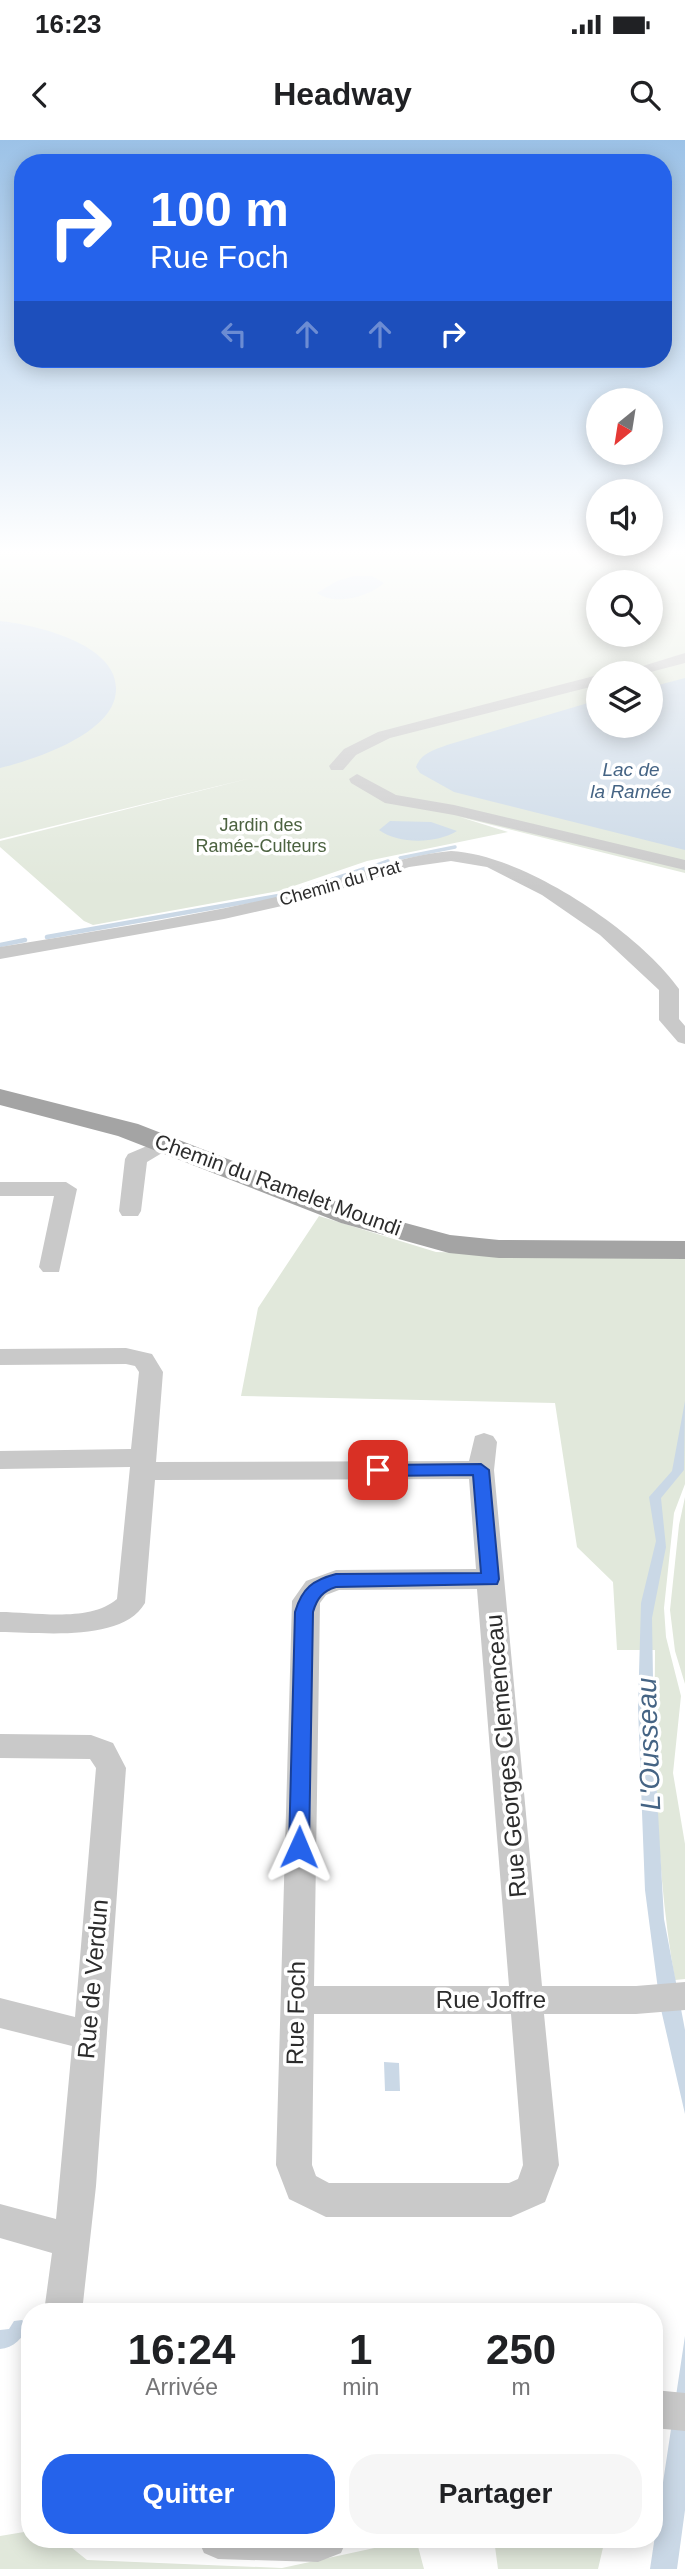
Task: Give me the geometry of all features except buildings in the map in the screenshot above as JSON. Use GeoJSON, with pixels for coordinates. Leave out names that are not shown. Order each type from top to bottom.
{"type":"FeatureCollection","features":[{"type":"Feature","properties":{"kind":"main road","name":"Chemin du Ramelet Moundi"},"geometry":{"type":"LineString","coordinates":[[2,1100],[128,1130],[351,1217],[449,1244],[499,1249],[685,1250]]}},
{"type":"Feature","properties":{"kind":"street"},"geometry":{"type":"LineString","coordinates":[[586,683],[384,735],[350,752],[337,766],[334,774],[358,772],[391,799],[540,830],[685,866]]}},
{"type":"Feature","properties":{"kind":"street"},"geometry":{"type":"LineString","coordinates":[[358,772],[364,746]]}},
{"type":"Feature","properties":{"kind":"street","name":"Chemin du Prat"},"geometry":{"type":"LineString","coordinates":[[0,953],[270,904],[398,865],[473,856],[496,863],[561,900],[635,952],[669,989],[669,1020],[685,1038]]}},
{"type":"Feature","properties":{"kind":"street"},"geometry":{"type":"LineString","coordinates":[[130,1211],[136,1159],[166,1144]]}},
{"type":"Feature","properties":{"kind":"street"},"geometry":{"type":"LineString","coordinates":[[0,1189],[66,1189],[51,1267]]}},
{"type":"Feature","properties":{"kind":"street"},"geometry":{"type":"LineString","coordinates":[[0,1357],[127,1356],[144,1360],[151,1372],[131,1603],[125,1611],[106,1619],[0,1622]]}},
{"type":"Feature","properties":{"kind":"street","name":"Rue Georges Clemenceau"},"geometry":{"type":"LineString","coordinates":[[484,1442],[481,1470],[526,2000]]}},
{"type":"Feature","properties":{"kind":"street"},"geometry":{"type":"LineString","coordinates":[[0,1460],[481,1470]]}},
{"type":"Feature","properties":{"kind":"street","name":"Rue Foch"},"geometry":{"type":"LineString","coordinates":[[490,1579],[336,1580],[316,1588],[306,1601],[294,2165],[302,2187],[326,2200],[511,2200],[532,2189],[541,2165],[526,2000]]}},
{"type":"Feature","properties":{"kind":"street","name":"Rue de Verdun"},"geometry":{"type":"LineString","coordinates":[[0,1746],[78,1744],[102,1751],[111,1768],[78,2186],[69,2240],[64,2303]]}},
{"type":"Feature","properties":{"kind":"street","name":"Rue Joffre"},"geometry":{"type":"LineString","coordinates":[[297,2000],[674,1997]]}},
{"type":"Feature","properties":{"kind":"street"},"geometry":{"type":"LineString","coordinates":[[0,2013],[88,2035]]}},
{"type":"Feature","properties":{"kind":"street"},"geometry":{"type":"LineString","coordinates":[[0,2221],[69,2240]]}},
{"type":"Feature","properties":{"kind":"green space","name":"Jardin des Ramée-Culteurs"},"geometry":{"type":"Polygon","coordinates":[[[0,661],[586,661],[586,738],[663,738],[663,661],[685,661],[685,873],[460,817],[508,832],[367,861],[279,891],[93,925],[84,921],[0,847],[0,841],[251,778],[0,839],[0,661]]]}},
{"type":"Feature","properties":{"kind":"green space"},"geometry":{"type":"Polygon","coordinates":[[[319,1216],[436,1252],[685,1259],[685,1484],[674,1513],[664,1608],[666,1637],[681,1696],[673,1773],[685,1844],[685,1979],[675,1980],[660,1857],[655,1650],[617,1650],[613,1582],[577,1547],[555,1403],[241,1396],[258,1308],[319,1216]]]}},
{"type":"Feature","properties":{"kind":"green space"},"geometry":{"type":"Polygon","coordinates":[[[685,1497],[685,1684],[675,1651],[670,1610],[679,1525],[685,1497]]]}},
{"type":"Feature","properties":{"kind":"green space"},"geometry":{"type":"Polygon","coordinates":[[[21,2532],[21,2548],[72,2548],[87,2560],[282,2568],[374,2548],[418,2548],[424,2569],[0,2569],[0,2536],[21,2532]]]}},
{"type":"Feature","properties":{"kind":"green space"},"geometry":{"type":"Polygon","coordinates":[[[495,2548],[603,2548],[598,2569],[498,2569],[495,2548]]]}},
{"type":"Feature","properties":{"kind":"water"},"geometry":{"type":"Polygon","coordinates":[[[0,661],[104,661],[109,666],[116,682],[114,701],[96,726],[47,753],[0,768],[0,661]]]}},
{"type":"Feature","properties":{"kind":"water","name":"Lac de la Ramée"},"geometry":{"type":"Polygon","coordinates":[[[685,678],[685,850],[454,792],[420,773],[416,767],[425,755],[433,750],[586,704],[586,738],[663,738],[663,684],[685,678]]]}},
{"type":"Feature","properties":{"kind":"water"},"geometry":{"type":"Polygon","coordinates":[[[390,821],[431,822],[457,831],[428,840],[406,840],[379,830],[390,821]]]}},
{"type":"Feature","properties":{"kind":"water","name":"L'Ousseau"},"geometry":{"type":"Polygon","coordinates":[[[685,1401],[684,1470],[661,1498],[666,1547],[652,1618],[654,1740],[664,1919],[685,2030],[685,2114],[660,2005],[645,1890],[638,1708],[641,1603],[656,1541],[649,1497],[672,1471],[685,1401]]]}},
{"type":"Feature","properties":{"kind":"water"},"geometry":{"type":"Polygon","coordinates":[[[384,2062],[399,2063],[400,2091],[385,2091],[384,2062]]]}},
{"type":"Feature","properties":{"kind":"water"},"geometry":{"type":"Polygon","coordinates":[[[21,2320],[21,2338],[9,2347],[0,2349],[0,2330],[9,2329],[14,2321],[21,2320]]]}},
{"type":"Feature","properties":{"kind":"water"},"geometry":{"type":"Polygon","coordinates":[[[685,2336],[685,2510],[677,2569],[650,2569],[653,2548],[663,2548],[663,2482],[685,2336]]]}},
{"type":"Feature","properties":{"kind":"waterway"},"geometry":{"type":"LineString","coordinates":[[400,858],[455,847]]}},
{"type":"Feature","properties":{"kind":"waterway"},"geometry":{"type":"LineString","coordinates":[[366,869],[388,861]]}},
{"type":"Feature","properties":{"kind":"waterway"},"geometry":{"type":"LineString","coordinates":[[47,937],[290,894],[371,867]]}},
{"type":"Feature","properties":{"kind":"waterway"},"geometry":{"type":"LineString","coordinates":[[0,945],[25,940]]}},
{"type":"Feature","properties":{"kind":"route"},"geometry":{"type":"LineString","coordinates":[[299,1847],[304,1612],[308,1597],[321,1584],[336,1580],[490,1579],[481,1470],[378,1470]]}}]}
